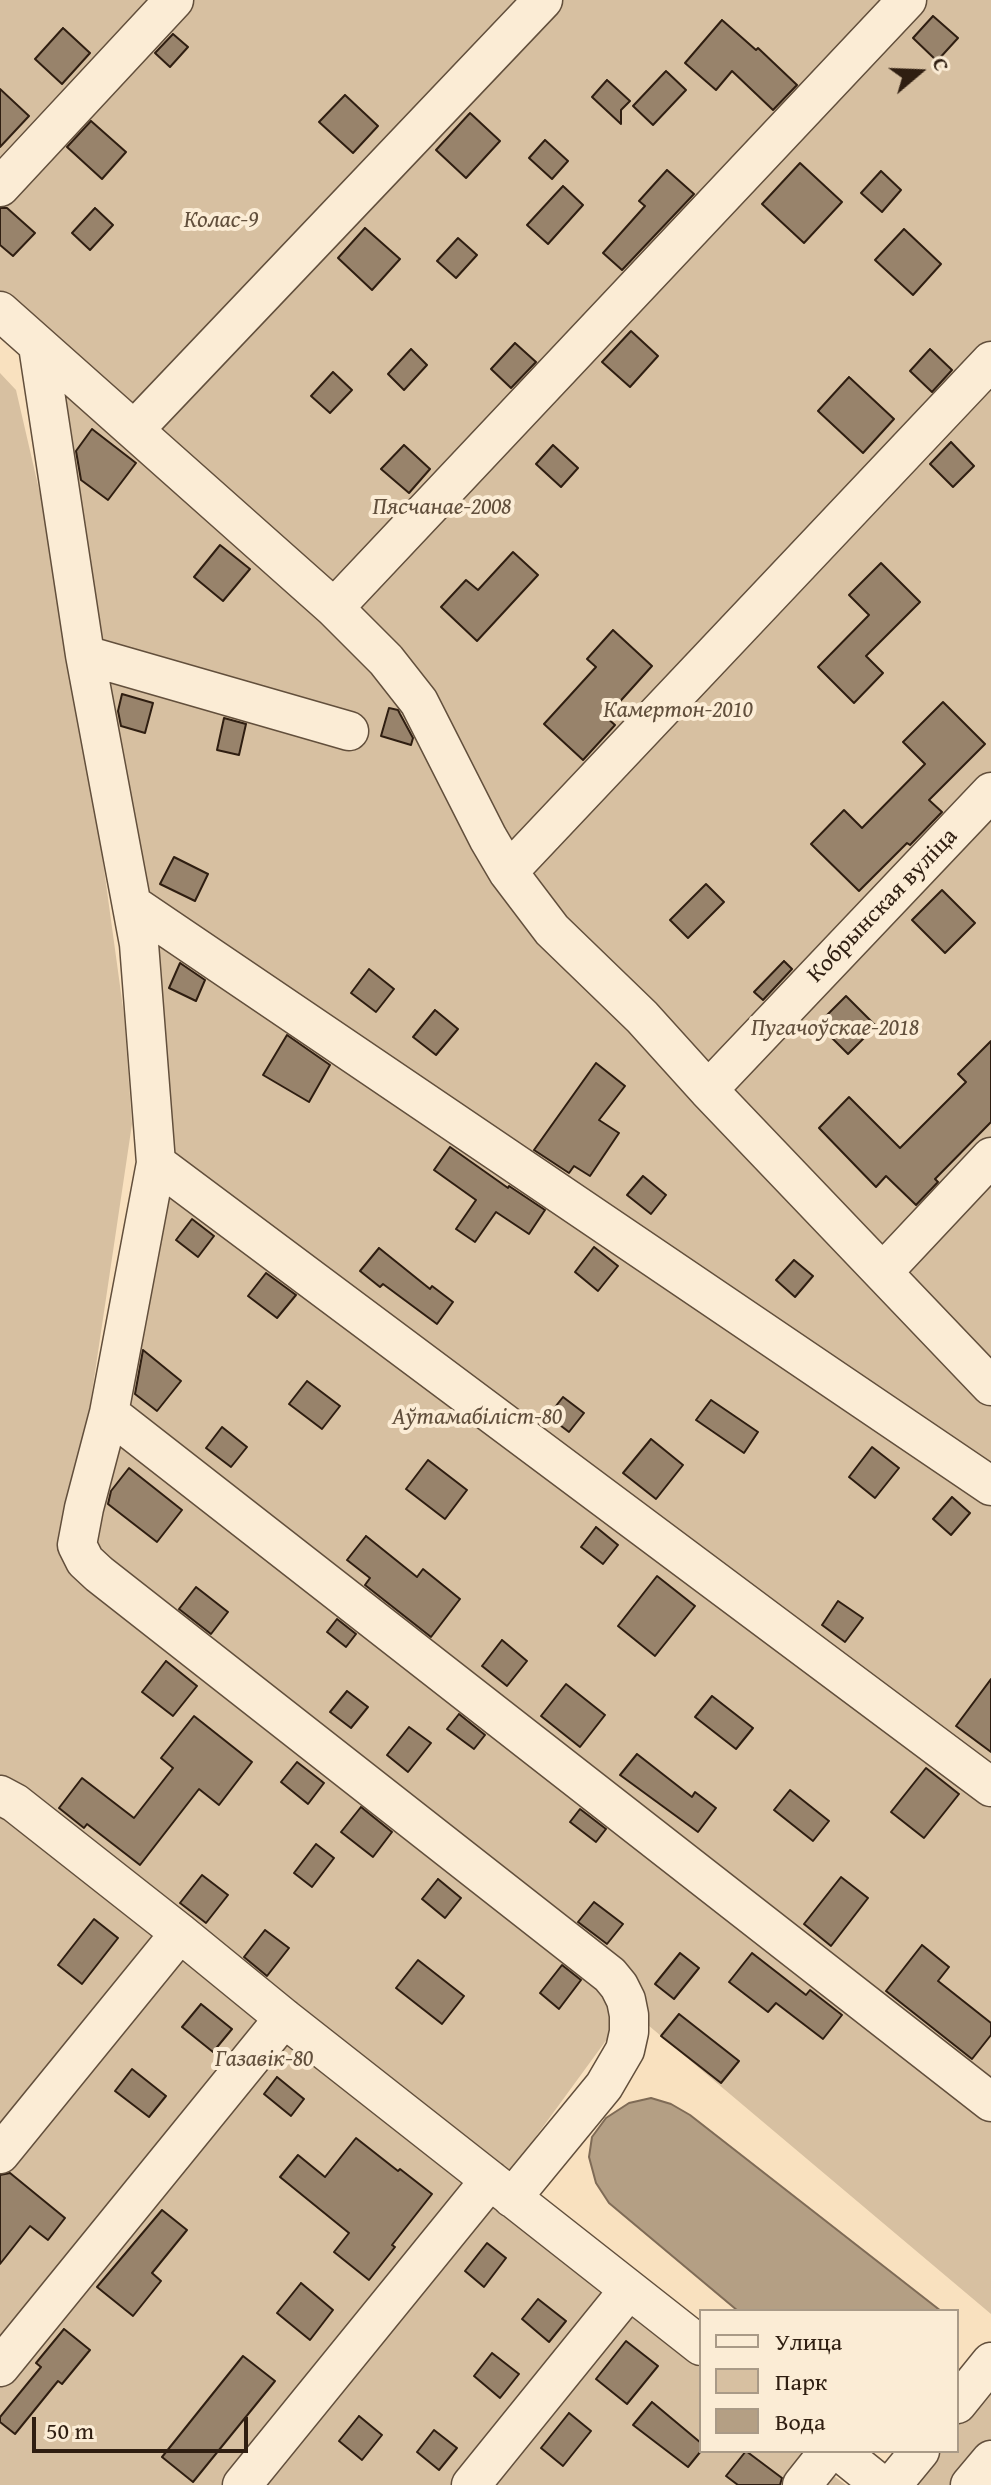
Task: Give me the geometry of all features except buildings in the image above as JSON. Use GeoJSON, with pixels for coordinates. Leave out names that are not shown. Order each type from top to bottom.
{"type":"FeatureCollection","features":[{"type":"Feature","properties":{"kind":"lane"},"geometry":{"type":"LineString","coordinates":[[0,187],[174,0]]}},
{"type":"Feature","properties":{"kind":"lane"},"geometry":{"type":"LineString","coordinates":[[134,430],[543,0]]}},
{"type":"Feature","properties":{"kind":"lane"},"geometry":{"type":"LineString","coordinates":[[334,608],[907,0]]}},
{"type":"Feature","properties":{"kind":"lane"},"geometry":{"type":"LineString","coordinates":[[15,328],[334,608],[386,660],[419,702],[508,872],[552,930],[642,1017],[991,1386]]}},
{"type":"Feature","properties":{"kind":"lane"},"geometry":{"type":"LineString","coordinates":[[15,328],[85,655],[139,944],[156,1163],[109,1413],[77,1545],[85,1561],[610,1975],[626,2000],[629,2015],[625,2050],[604,2086],[501,2189],[242,2485]]}},
{"type":"Feature","properties":{"kind":"lane"},"geometry":{"type":"LineString","coordinates":[[508,872],[991,361]]}},
{"type":"Feature","properties":{"kind":"lane"},"geometry":{"type":"LineString","coordinates":[[85,655],[349,731]]}},
{"type":"Feature","properties":{"kind":"lane","name":"Кобрынская вуліца"},"geometry":{"type":"LineString","coordinates":[[708,1090],[991,792]]}},
{"type":"Feature","properties":{"kind":"lane"},"geometry":{"type":"LineString","coordinates":[[132,904],[991,1486]]}},
{"type":"Feature","properties":{"kind":"lane"},"geometry":{"type":"LineString","coordinates":[[883,1272],[991,1157]]}},
{"type":"Feature","properties":{"kind":"lane"},"geometry":{"type":"LineString","coordinates":[[156,1163],[991,1787]]}},
{"type":"Feature","properties":{"kind":"lane"},"geometry":{"type":"LineString","coordinates":[[109,1413],[991,2102]]}},
{"type":"Feature","properties":{"kind":"lane"},"geometry":{"type":"LineString","coordinates":[[0,1795],[15,1803],[699,2344]]}},
{"type":"Feature","properties":{"kind":"lane"},"geometry":{"type":"LineString","coordinates":[[0,2154],[180,1933]]}},
{"type":"Feature","properties":{"kind":"lane"},"geometry":{"type":"LineString","coordinates":[[0,2367],[284,2018]]}},
{"type":"Feature","properties":{"kind":"lane"},"geometry":{"type":"LineString","coordinates":[[471,2485],[628,2291]]}},
{"type":"Feature","properties":{"kind":"lane"},"geometry":{"type":"LineString","coordinates":[[959,2402],[991,2362]]}},
{"type":"Feature","properties":{"kind":"lane"},"geometry":{"type":"LineString","coordinates":[[802,2485],[827,2453]]}},
{"type":"Feature","properties":{"kind":"lane"},"geometry":{"type":"LineString","coordinates":[[841,2453],[881,2485]]}},
{"type":"Feature","properties":{"kind":"lane"},"geometry":{"type":"LineString","coordinates":[[892,2485],[918,2453]]}},
{"type":"Feature","properties":{"kind":"lane"},"geometry":{"type":"LineString","coordinates":[[970,2485],[991,2460]]}},
{"type":"Feature","properties":{"kind":"green space"},"geometry":{"type":"Polygon","coordinates":[[[0,0],[991,0],[991,2314],[629,2009],[491,2198],[699,2367],[699,2453],[804,2453],[846,2485],[0,2485],[0,373],[16,390],[71,628],[124,1015],[132,1124],[84,1446],[145,1130],[111,804],[23,343],[0,322],[0,0]]]}},
{"type":"Feature","properties":{"kind":"green space"},"geometry":{"type":"Polygon","coordinates":[[[991,2377],[991,2485],[902,2485],[928,2453],[959,2453],[959,2416],[991,2377]]]}},
{"type":"Feature","properties":{"kind":"water"},"geometry":{"type":"Polygon","coordinates":[[[651,2098],[671,2104],[690,2115],[938,2309],[736,2309],[609,2203],[596,2183],[589,2157],[592,2137],[606,2118],[629,2103],[651,2098]]]}},
{"type":"Feature","properties":{"kind":"park label","name":"Колас-9"},"geometry":{"type":"Point","coordinates":[221,221]}},
{"type":"Feature","properties":{"kind":"park label","name":"Пясчанае-2008"},"geometry":{"type":"Point","coordinates":[442,508]}},
{"type":"Feature","properties":{"kind":"park label","name":"Камертон-2010"},"geometry":{"type":"Point","coordinates":[678,711]}},
{"type":"Feature","properties":{"kind":"park label","name":"Пугачоўскае-2018"},"geometry":{"type":"Point","coordinates":[835,1029]}},
{"type":"Feature","properties":{"kind":"park label","name":"Аўтамабіліст-80"},"geometry":{"type":"Point","coordinates":[477,1418]}},
{"type":"Feature","properties":{"kind":"park label","name":"Газавік-80"},"geometry":{"type":"Point","coordinates":[264,2060]}}]}
